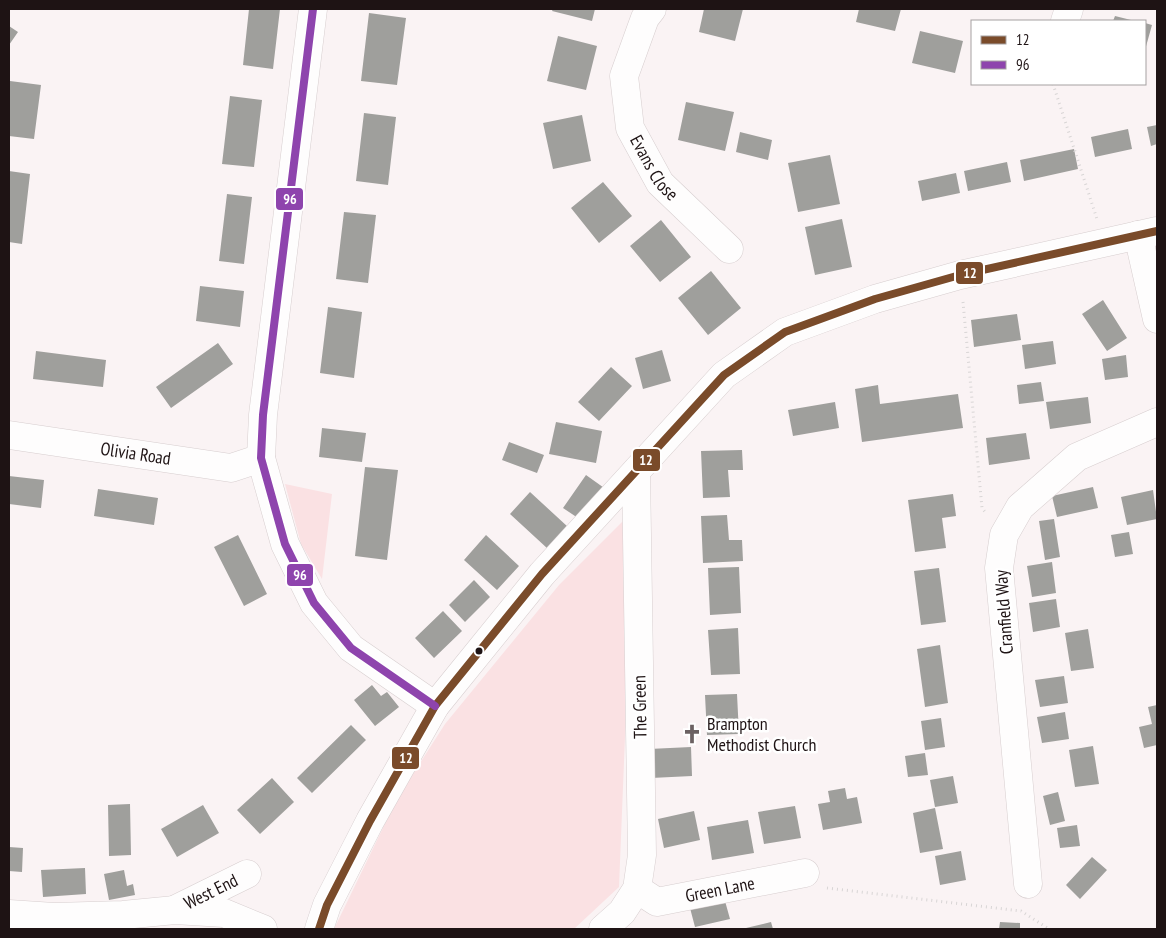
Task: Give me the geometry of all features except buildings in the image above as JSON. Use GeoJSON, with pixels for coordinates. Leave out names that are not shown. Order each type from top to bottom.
{"type":"FeatureCollection","features":[{"type":"Feature","properties":{"kind":"street"},"geometry":{"type":"LineString","coordinates":[[313,9],[263,415],[261,458],[286,544],[314,603],[351,648],[435,706]]}},
{"type":"Feature","properties":{"kind":"street","name":"Evans Close"},"geometry":{"type":"LineString","coordinates":[[652,9],[645,18],[624,76],[630,128],[660,183],[729,249]]}},
{"type":"Feature","properties":{"kind":"street"},"geometry":{"type":"LineString","coordinates":[[319,929],[327,905],[435,706],[542,574],[724,375],[785,332],[875,298],[960,275],[1147,233],[1157,319]]}},
{"type":"Feature","properties":{"kind":"street","name":"Cranfield Way"},"geometry":{"type":"LineString","coordinates":[[1028,884],[999,568],[1004,534],[1020,507],[1077,457],[1157,422]]}},
{"type":"Feature","properties":{"kind":"street","name":"Olivia Road"},"geometry":{"type":"LineString","coordinates":[[9,436],[231,468],[261,458]]}},
{"type":"Feature","properties":{"kind":"street","name":"The Green"},"geometry":{"type":"LineString","coordinates":[[603,929],[622,912],[637,889],[642,854],[636,472]]}},
{"type":"Feature","properties":{"kind":"street","name":"Green Lane"},"geometry":{"type":"LineString","coordinates":[[637,889],[657,902],[806,873]]}},
{"type":"Feature","properties":{"kind":"street","name":"West End"},"geometry":{"type":"LineString","coordinates":[[175,910],[247,874]]}},
{"type":"Feature","properties":{"kind":"street","name":"West End"},"geometry":{"type":"LineString","coordinates":[[9,914],[54,917],[124,915],[175,910],[224,913],[263,929]]}},
{"type":"Feature","properties":{"kind":"path"},"geometry":{"type":"LineString","coordinates":[[1053,85],[1105,242]]}},
{"type":"Feature","properties":{"kind":"path"},"geometry":{"type":"LineString","coordinates":[[960,275],[982,508],[1004,534]]}},
{"type":"Feature","properties":{"kind":"path"},"geometry":{"type":"LineString","coordinates":[[806,873],[827,888],[1021,911],[1049,929]]}},
{"type":"Feature","properties":{"kind":"shaded area"},"geometry":{"type":"Polygon","coordinates":[[[285,484],[332,494],[322,579],[301,544],[285,484]]]}},
{"type":"Feature","properties":{"kind":"shaded area"},"geometry":{"type":"Polygon","coordinates":[[[630,514],[625,737],[619,887],[574,929],[334,929],[397,799],[445,724],[559,585],[630,514]]]}},
{"type":"Feature","properties":{"kind":"transit line","name":"96"},"geometry":{"type":"LineString","coordinates":[[313,9],[263,415],[261,458],[285,544],[314,603],[351,648],[435,706]]}},
{"type":"Feature","properties":{"kind":"transit line","name":"12"},"geometry":{"type":"LineString","coordinates":[[319,929],[327,905],[370,821],[435,706],[542,574],[724,375],[785,332],[875,299],[960,275],[1157,231]]}},
{"type":"Feature","properties":{"kind":"place","name":"Brampton Methodist Church"},"geometry":{"type":"Point","coordinates":[692,734]}}]}
